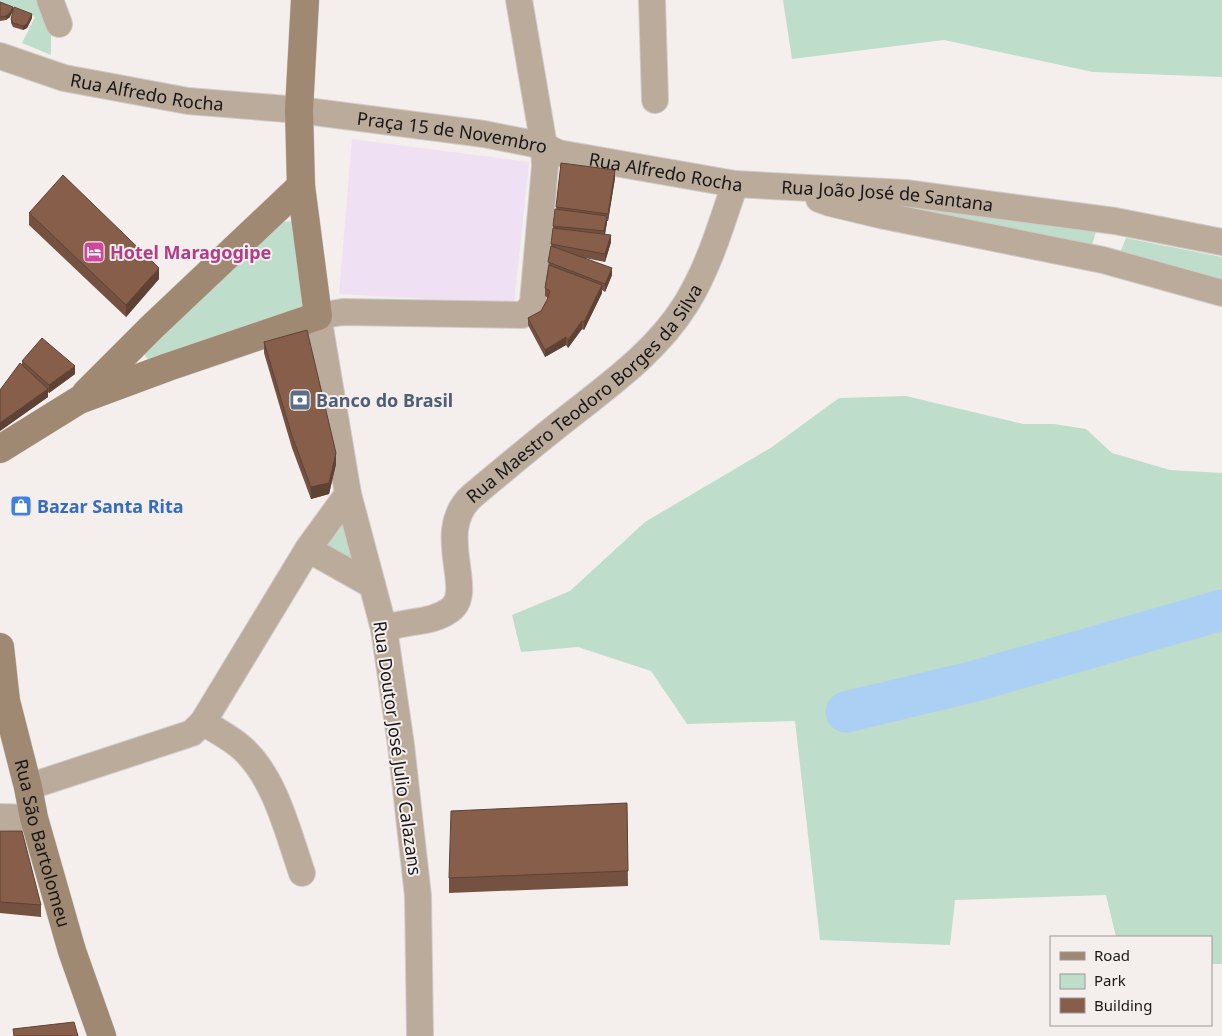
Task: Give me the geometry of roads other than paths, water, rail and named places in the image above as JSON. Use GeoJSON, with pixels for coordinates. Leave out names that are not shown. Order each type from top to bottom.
{"type":"FeatureCollection","features":[{"type":"Feature","properties":{"kind":"street"},"geometry":{"type":"LineString","coordinates":[[50,0],[59,24]]}},
{"type":"Feature","properties":{"kind":"street"},"geometry":{"type":"LineString","coordinates":[[305,0],[299,110],[301,186],[318,316]]}},
{"type":"Feature","properties":{"kind":"street"},"geometry":{"type":"LineString","coordinates":[[519,0],[544,146]]}},
{"type":"Feature","properties":{"kind":"street"},"geometry":{"type":"LineString","coordinates":[[652,0],[655,100]]}},
{"type":"Feature","properties":{"kind":"street","name":"Rua Alfredo Rocha"},"geometry":{"type":"LineString","coordinates":[[5,61],[64,78],[188,101],[299,110]]}},
{"type":"Feature","properties":{"kind":"street","name":"Praça 15 de Novembro"},"geometry":{"type":"LineString","coordinates":[[0,449],[79,400],[168,367],[318,316],[343,312],[522,315],[529,310],[533,302],[545,166],[544,146],[484,134],[299,110]]}},
{"type":"Feature","properties":{"kind":"street","name":"Rua Alfredo Rocha"},"geometry":{"type":"LineString","coordinates":[[544,146],[558,153],[735,184],[788,186]]}},
{"type":"Feature","properties":{"kind":"street","name":"Rua Maestro Teodoro Borges da Silva"},"geometry":{"type":"LineString","coordinates":[[384,629],[441,615],[458,602],[459,578],[454,542],[454,526],[460,509],[472,496],[632,365],[659,340],[686,305],[696,286],[712,251],[735,184]]}},
{"type":"Feature","properties":{"kind":"street","name":"Praça 15 de Novembro"},"geometry":{"type":"LineString","coordinates":[[79,400],[152,327],[301,186]]}},
{"type":"Feature","properties":{"kind":"street","name":"Rua João José de Santana"},"geometry":{"type":"LineString","coordinates":[[788,186],[905,194],[1115,221],[1222,242]]}},
{"type":"Feature","properties":{"kind":"street","name":"Rua João José de Santana"},"geometry":{"type":"LineString","coordinates":[[788,186],[830,203],[880,216],[1103,260],[1222,293]]}},
{"type":"Feature","properties":{"kind":"street"},"geometry":{"type":"LineString","coordinates":[[1103,260],[1115,221]]}},
{"type":"Feature","properties":{"kind":"street","name":"Rua Doutor José Julio Calazans"},"geometry":{"type":"LineString","coordinates":[[318,316],[348,494],[384,629],[401,745],[418,896],[420,1036]]}},
{"type":"Feature","properties":{"kind":"street"},"geometry":{"type":"LineString","coordinates":[[28,787],[192,733],[203,722],[308,549],[348,494]]}},
{"type":"Feature","properties":{"kind":"street"},"geometry":{"type":"LineString","coordinates":[[308,549],[372,585]]}},
{"type":"Feature","properties":{"kind":"street","name":"Rua São Bartolomeu"},"geometry":{"type":"LineString","coordinates":[[0,648],[6,701],[34,818],[72,952],[102,1036]]}},
{"type":"Feature","properties":{"kind":"street"},"geometry":{"type":"LineString","coordinates":[[203,722],[242,748],[258,767],[279,807],[302,874]]}},
{"type":"Feature","properties":{"kind":"street"},"geometry":{"type":"LineString","coordinates":[[0,817],[34,818]]}},
{"type":"Feature","properties":{"kind":"waterway"},"geometry":{"type":"LineString","coordinates":[[846,712],[975,681],[1222,610]]}},
{"type":"Feature","properties":{"kind":"place","name":"Hotel Maragogipe"},"geometry":{"type":"Point","coordinates":[94,252]}},
{"type":"Feature","properties":{"kind":"place","name":"Banco do Brasil"},"geometry":{"type":"Point","coordinates":[300,400]}},
{"type":"Feature","properties":{"kind":"place","name":"Bazar Santa Rita"},"geometry":{"type":"Point","coordinates":[21,506]}}]}
